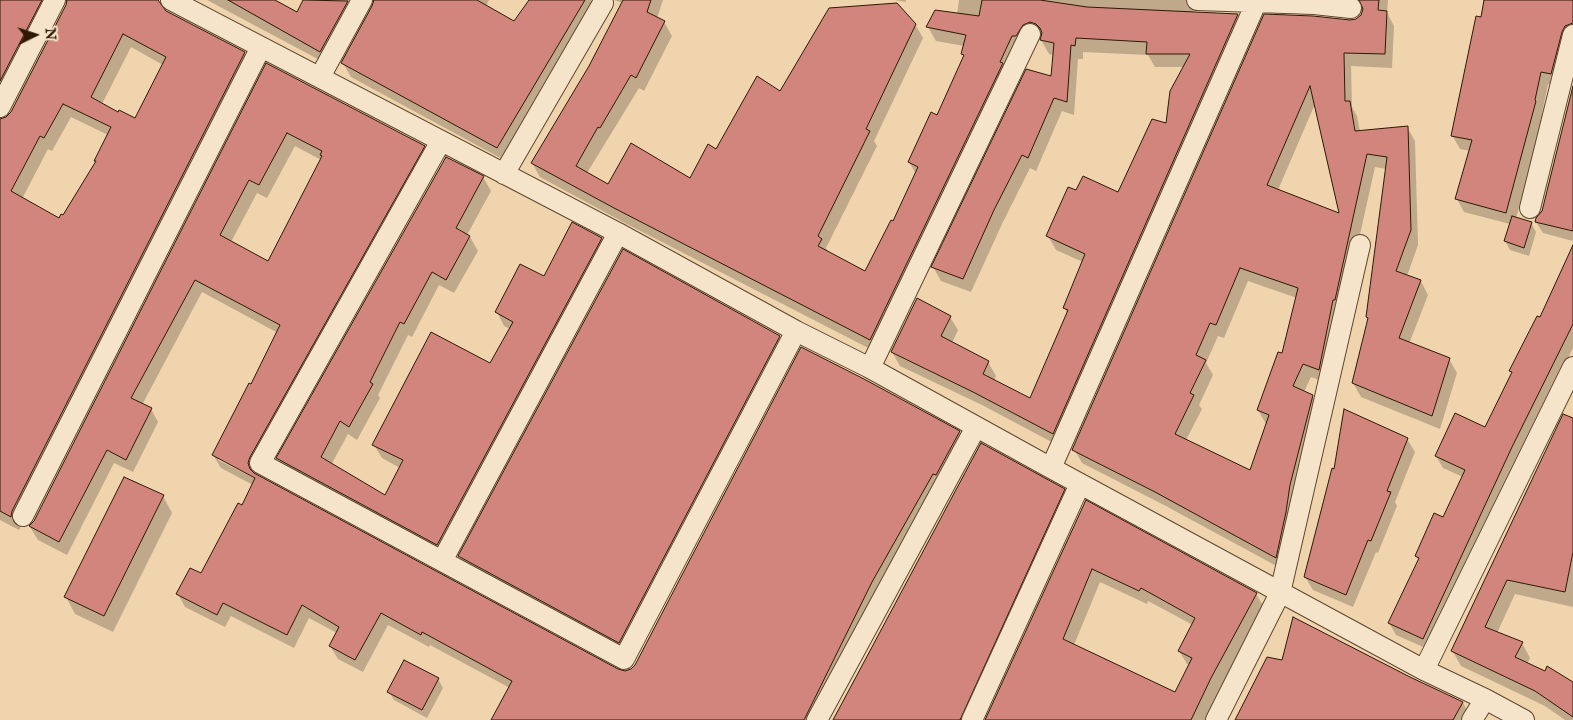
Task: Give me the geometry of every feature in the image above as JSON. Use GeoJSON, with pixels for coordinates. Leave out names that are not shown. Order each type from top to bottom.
{"type":"FeatureCollection","features":[{"type":"Feature","properties":{"kind":"street"},"geometry":{"type":"LineString","coordinates":[[0,107],[54,0]]}},
{"type":"Feature","properties":{"kind":"street"},"geometry":{"type":"LineString","coordinates":[[171,0],[618,233],[1424,670],[1524,720]]}},
{"type":"Feature","properties":{"kind":"street"},"geometry":{"type":"LineString","coordinates":[[320,77],[362,0]]}},
{"type":"Feature","properties":{"kind":"street"},"geometry":{"type":"LineString","coordinates":[[1197,0],[1256,3],[1314,2],[1351,8]]}},
{"type":"Feature","properties":{"kind":"street"},"geometry":{"type":"LineString","coordinates":[[504,174],[603,3]]}},
{"type":"Feature","properties":{"kind":"street"},"geometry":{"type":"LineString","coordinates":[[1051,468],[1256,3]]}},
{"type":"Feature","properties":{"kind":"street"},"geometry":{"type":"LineString","coordinates":[[870,368],[1030,34]]}},
{"type":"Feature","properties":{"kind":"street"},"geometry":{"type":"LineString","coordinates":[[1530,208],[1566,100],[1573,35]]}},
{"type":"Feature","properties":{"kind":"street"},"geometry":{"type":"LineString","coordinates":[[23,516],[261,47]]}},
{"type":"Feature","properties":{"kind":"street"},"geometry":{"type":"LineString","coordinates":[[441,141],[260,463],[624,659],[796,331]]}},
{"type":"Feature","properties":{"kind":"street"},"geometry":{"type":"LineString","coordinates":[[442,561],[618,233]]}},
{"type":"Feature","properties":{"kind":"street"},"geometry":{"type":"LineString","coordinates":[[1216,720],[1280,592],[1360,244]]}},
{"type":"Feature","properties":{"kind":"street"},"geometry":{"type":"LineString","coordinates":[[1424,670],[1573,367]]}},
{"type":"Feature","properties":{"kind":"street"},"geometry":{"type":"LineString","coordinates":[[817,720],[976,427]]}},
{"type":"Feature","properties":{"kind":"street"},"geometry":{"type":"LineString","coordinates":[[972,720],[1080,484]]}},
{"type":"Feature","properties":{"kind":"street"},"geometry":{"type":"LineString","coordinates":[[1472,720],[1485,699]]}},
{"type":"Feature","properties":{"kind":"building"},"geometry":{"type":"Polygon","coordinates":[[[0,0],[42,0],[0,81],[0,0]]]}},
{"type":"Feature","properties":{"kind":"building"},"geometry":{"type":"Polygon","coordinates":[[[67,0],[158,0],[166,11],[245,52],[12,511],[11,517],[0,511],[0,119],[6,117],[11,112],[67,0]],[[123,34],[91,97],[118,112],[119,110],[135,118],[166,57],[123,34]],[[63,104],[44,138],[40,136],[11,191],[59,218],[61,214],[63,215],[96,161],[94,161],[111,127],[63,104]]]}},
{"type":"Feature","properties":{"kind":"building"},"geometry":{"type":"Polygon","coordinates":[[[228,0],[275,0],[297,12],[303,0],[348,1],[320,52],[228,0]]]}},
{"type":"Feature","properties":{"kind":"building"},"geometry":{"type":"Polygon","coordinates":[[[374,0],[477,0],[514,21],[529,0],[585,0],[497,148],[341,63],[374,0]]]}},
{"type":"Feature","properties":{"kind":"building"},"geometry":{"type":"Polygon","coordinates":[[[623,0],[651,0],[647,12],[665,21],[636,78],[631,75],[576,166],[608,184],[631,143],[690,178],[708,144],[716,149],[757,76],[780,91],[829,8],[897,3],[916,24],[866,129],[870,131],[818,236],[822,239],[818,246],[865,271],[891,220],[893,221],[918,167],[908,162],[931,112],[937,115],[964,55],[961,54],[966,35],[926,27],[935,10],[979,16],[982,0],[1040,0],[1087,7],[1238,14],[1053,434],[891,352],[917,298],[951,316],[941,336],[989,361],[983,374],[1030,398],[1068,310],[1063,308],[1085,254],[1046,236],[1068,187],[1076,190],[1083,176],[1118,192],[1152,119],[1166,123],[1170,91],[1190,54],[1146,54],[1147,42],[1076,38],[1075,46],[1071,45],[1067,102],[1054,98],[1028,158],[1022,155],[994,210],[963,279],[931,267],[1026,69],[1051,76],[1054,43],[1040,40],[1042,33],[1036,24],[1030,22],[1023,25],[1016,36],[1012,36],[1000,62],[1003,63],[870,340],[531,163],[589,66],[623,0]]]}},
{"type":"Feature","properties":{"kind":"building"},"geometry":{"type":"Polygon","coordinates":[[[1359,0],[1379,0],[1378,10],[1387,11],[1385,54],[1344,53],[1345,101],[1350,101],[1355,131],[1408,126],[1411,230],[1396,271],[1421,280],[1399,338],[1450,358],[1432,416],[1352,383],[1368,318],[1366,317],[1387,157],[1367,154],[1335,300],[1333,300],[1319,370],[1303,364],[1293,386],[1313,395],[1290,485],[1276,558],[1155,492],[1072,450],[1264,14],[1350,20],[1356,19],[1361,15],[1363,9],[1359,0]],[[1310,86],[1267,185],[1339,213],[1310,86]],[[1240,268],[1216,325],[1210,323],[1196,355],[1206,360],[1190,393],[1194,395],[1175,434],[1250,470],[1269,415],[1257,410],[1278,352],[1282,353],[1298,288],[1240,268]]]}},
{"type":"Feature","properties":{"kind":"building"},"geometry":{"type":"Polygon","coordinates":[[[1484,0],[1573,0],[1573,23],[1565,26],[1562,32],[1551,74],[1541,72],[1536,101],[1506,213],[1455,199],[1472,140],[1451,136],[1476,16],[1481,17],[1484,0]]]}},
{"type":"Feature","properties":{"kind":"building"},"geometry":{"type":"Polygon","coordinates":[[[266,63],[425,146],[250,457],[248,463],[250,469],[254,473],[618,669],[625,671],[635,665],[801,347],[960,431],[936,475],[933,474],[872,582],[804,720],[491,720],[512,681],[422,632],[421,635],[381,613],[355,660],[329,646],[339,627],[302,605],[287,635],[223,603],[217,615],[176,594],[190,568],[201,573],[238,503],[242,505],[255,478],[212,455],[249,383],[251,384],[280,325],[195,280],[131,398],[152,408],[126,460],[107,450],[59,542],[29,526],[34,521],[266,63]],[[287,133],[259,185],[249,180],[220,235],[268,261],[322,156],[320,155],[322,151],[287,133]]]}},
{"type":"Feature","properties":{"kind":"building"},"geometry":{"type":"Polygon","coordinates":[[[1573,86],[1573,231],[1535,222],[1542,211],[1573,86]]]}},
{"type":"Feature","properties":{"kind":"building"},"geometry":{"type":"Polygon","coordinates":[[[446,157],[484,176],[456,228],[470,236],[446,280],[432,272],[404,324],[400,322],[370,382],[373,384],[349,427],[340,421],[321,457],[385,495],[403,460],[372,445],[431,332],[490,363],[513,322],[495,312],[520,264],[544,276],[572,222],[602,238],[437,545],[276,458],[446,157]]]}},
{"type":"Feature","properties":{"kind":"building"},"geometry":{"type":"Polygon","coordinates":[[[1512,216],[1532,222],[1524,248],[1504,241],[1512,216]]]}},
{"type":"Feature","properties":{"kind":"building"},"geometry":{"type":"Polygon","coordinates":[[[1573,245],[1573,324],[1512,447],[1423,639],[1388,623],[1419,558],[1415,556],[1434,513],[1443,517],[1465,470],[1435,456],[1455,413],[1485,427],[1512,372],[1509,371],[1537,316],[1540,317],[1573,245]]]}},
{"type":"Feature","properties":{"kind":"building"},"geometry":{"type":"Polygon","coordinates":[[[623,249],[780,336],[619,643],[458,556],[623,249]]]}},
{"type":"Feature","properties":{"kind":"building"},"geometry":{"type":"Polygon","coordinates":[[[1344,409],[1408,438],[1387,491],[1391,492],[1371,541],[1368,540],[1346,595],[1304,577],[1332,468],[1334,469],[1344,409]]]}},
{"type":"Feature","properties":{"kind":"building"},"geometry":{"type":"Polygon","coordinates":[[[1563,414],[1573,418],[1573,552],[1565,592],[1507,580],[1485,627],[1523,642],[1515,657],[1545,671],[1547,666],[1573,682],[1573,717],[1535,691],[1451,651],[1563,414]]]}},
{"type":"Feature","properties":{"kind":"building"},"geometry":{"type":"Polygon","coordinates":[[[981,443],[1065,489],[960,720],[833,720],[981,443]]]}},
{"type":"Feature","properties":{"kind":"building"},"geometry":{"type":"Polygon","coordinates":[[[124,477],[164,495],[104,616],[64,597],[124,477]]]}},
{"type":"Feature","properties":{"kind":"building"},"geometry":{"type":"Polygon","coordinates":[[[1086,500],[1257,593],[1211,678],[1191,720],[985,720],[1086,500]],[[1092,569],[1063,639],[1175,692],[1192,658],[1178,651],[1195,618],[1141,588],[1139,591],[1092,569]]]}},
{"type":"Feature","properties":{"kind":"building"},"geometry":{"type":"Polygon","coordinates":[[[1293,617],[1463,702],[1453,720],[1235,720],[1267,657],[1282,660],[1293,617]]]}},
{"type":"Feature","properties":{"kind":"building"},"geometry":{"type":"Polygon","coordinates":[[[404,660],[439,678],[422,710],[387,692],[404,660]]]}}]}
